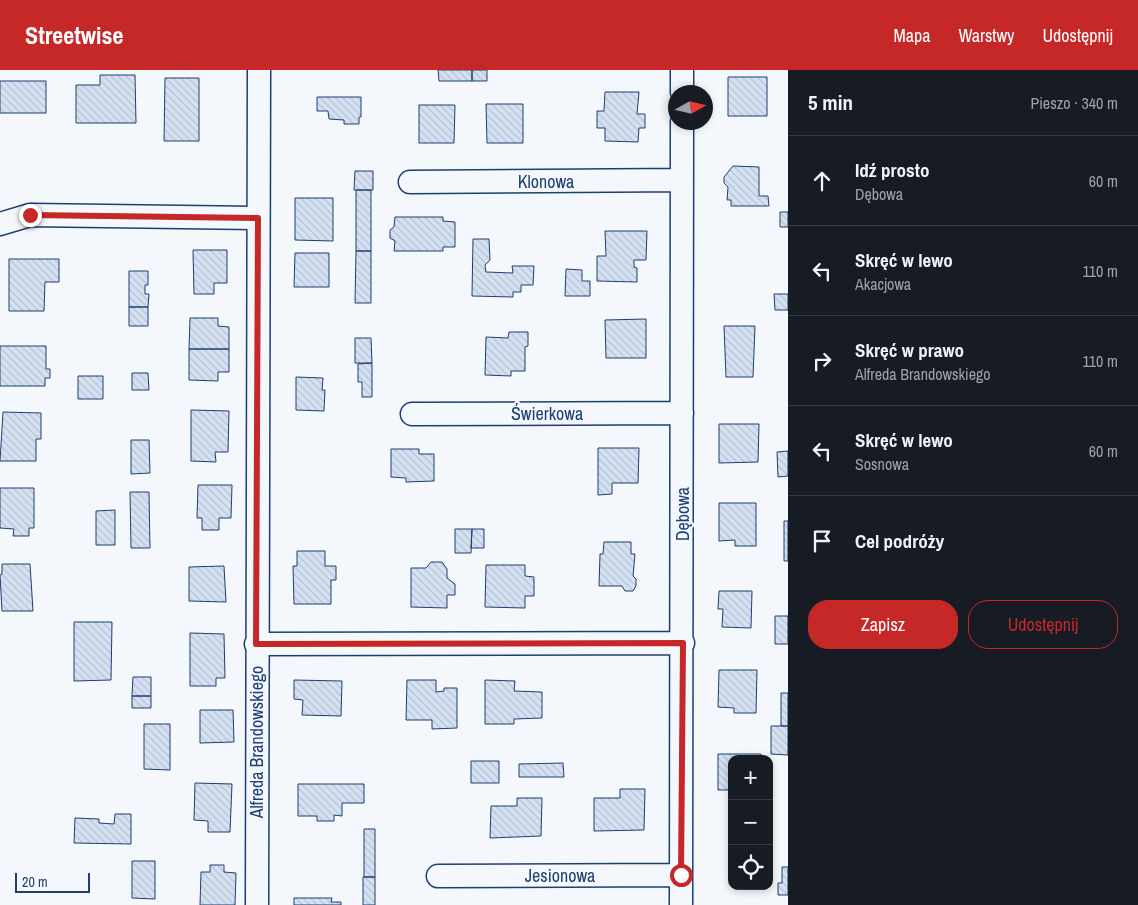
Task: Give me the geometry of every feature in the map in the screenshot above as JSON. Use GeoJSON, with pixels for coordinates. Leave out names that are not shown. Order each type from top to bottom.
{"type":"FeatureCollection","features":[{"type":"Feature","properties":{"kind":"street","name":"Alfreda Brandowskiego"},"geometry":{"type":"LineString","coordinates":[[257,905],[256,644],[259,70]]}},
{"type":"Feature","properties":{"kind":"street"},"geometry":{"type":"LineString","coordinates":[[682,70],[682,85]]}},
{"type":"Feature","properties":{"kind":"street","name":"Dębowa"},"geometry":{"type":"LineString","coordinates":[[681,905],[683,643],[682,130]]}},
{"type":"Feature","properties":{"kind":"street","name":"Klonowa"},"geometry":{"type":"LineString","coordinates":[[410,182],[682,180]]}},
{"type":"Feature","properties":{"kind":"street"},"geometry":{"type":"LineString","coordinates":[[0,224],[30,215],[258,218]]}},
{"type":"Feature","properties":{"kind":"street","name":"Świerkowa"},"geometry":{"type":"LineString","coordinates":[[412,414],[682,413]]}},
{"type":"Feature","properties":{"kind":"street"},"geometry":{"type":"LineString","coordinates":[[256,644],[683,643]]}},
{"type":"Feature","properties":{"kind":"street","name":"Jesionowa"},"geometry":{"type":"LineString","coordinates":[[438,876],[681,875]]}},
{"type":"Feature","properties":{"kind":"building"},"geometry":{"type":"Polygon","coordinates":[[[438,70],[472,70],[472,81],[439,81],[438,70]]]}},
{"type":"Feature","properties":{"kind":"building"},"geometry":{"type":"Polygon","coordinates":[[[472,70],[487,70],[487,81],[472,81],[472,70]]]}},
{"type":"Feature","properties":{"kind":"building"},"geometry":{"type":"Polygon","coordinates":[[[100,75],[135,75],[136,123],[76,123],[76,85],[100,85],[100,75]]]}},
{"type":"Feature","properties":{"kind":"building"},"geometry":{"type":"Polygon","coordinates":[[[728,77],[767,77],[767,116],[728,116],[728,77]]]}},
{"type":"Feature","properties":{"kind":"building"},"geometry":{"type":"Polygon","coordinates":[[[165,78],[199,78],[199,141],[164,141],[165,78]]]}},
{"type":"Feature","properties":{"kind":"building"},"geometry":{"type":"Polygon","coordinates":[[[0,81],[46,81],[46,113],[0,113],[0,81]]]}},
{"type":"Feature","properties":{"kind":"building"},"geometry":{"type":"Polygon","coordinates":[[[605,92],[639,92],[637,114],[645,114],[645,128],[639,128],[638,142],[605,141],[605,128],[597,128],[597,111],[604,111],[605,92]]]}},
{"type":"Feature","properties":{"kind":"building"},"geometry":{"type":"Polygon","coordinates":[[[317,97],[361,97],[359,124],[344,124],[344,120],[329,119],[328,111],[317,111],[317,97]]]}},
{"type":"Feature","properties":{"kind":"building"},"geometry":{"type":"Polygon","coordinates":[[[486,104],[523,104],[523,143],[487,143],[486,104]]]}},
{"type":"Feature","properties":{"kind":"building"},"geometry":{"type":"Polygon","coordinates":[[[419,105],[455,105],[454,143],[419,143],[419,105]]]}},
{"type":"Feature","properties":{"kind":"building"},"geometry":{"type":"Polygon","coordinates":[[[733,166],[759,167],[759,196],[768,196],[769,206],[731,206],[731,200],[727,200],[728,187],[724,183],[724,177],[733,166]]]}},
{"type":"Feature","properties":{"kind":"building"},"geometry":{"type":"Polygon","coordinates":[[[355,171],[373,171],[373,190],[354,190],[355,171]]]}},
{"type":"Feature","properties":{"kind":"building"},"geometry":{"type":"Polygon","coordinates":[[[356,190],[371,190],[371,251],[356,251],[356,190]]]}},
{"type":"Feature","properties":{"kind":"building"},"geometry":{"type":"Polygon","coordinates":[[[295,198],[333,198],[333,241],[295,240],[295,198]]]}},
{"type":"Feature","properties":{"kind":"building"},"geometry":{"type":"Polygon","coordinates":[[[780,212],[788,212],[788,227],[780,227],[780,212]]]}},
{"type":"Feature","properties":{"kind":"building"},"geometry":{"type":"Polygon","coordinates":[[[395,217],[443,217],[443,221],[455,222],[455,247],[443,247],[443,251],[394,251],[395,241],[390,238],[390,230],[394,227],[395,217]]]}},
{"type":"Feature","properties":{"kind":"building"},"geometry":{"type":"Polygon","coordinates":[[[605,231],[647,231],[646,260],[634,260],[634,267],[637,268],[637,282],[597,281],[597,256],[606,256],[605,231]]]}},
{"type":"Feature","properties":{"kind":"building"},"geometry":{"type":"Polygon","coordinates":[[[473,239],[489,239],[490,260],[485,265],[486,272],[513,273],[512,266],[534,266],[533,285],[521,285],[521,292],[513,292],[513,297],[472,296],[473,239]]]}},
{"type":"Feature","properties":{"kind":"building"},"geometry":{"type":"Polygon","coordinates":[[[193,250],[227,250],[227,283],[214,283],[214,294],[194,294],[193,250]]]}},
{"type":"Feature","properties":{"kind":"building"},"geometry":{"type":"Polygon","coordinates":[[[356,251],[371,251],[371,303],[355,303],[356,251]]]}},
{"type":"Feature","properties":{"kind":"building"},"geometry":{"type":"Polygon","coordinates":[[[295,253],[329,253],[329,287],[294,287],[295,253]]]}},
{"type":"Feature","properties":{"kind":"building"},"geometry":{"type":"Polygon","coordinates":[[[9,259],[59,259],[59,282],[45,282],[44,311],[9,311],[9,259]]]}},
{"type":"Feature","properties":{"kind":"building"},"geometry":{"type":"Polygon","coordinates":[[[566,269],[582,270],[582,281],[590,281],[590,296],[565,296],[566,269]]]}},
{"type":"Feature","properties":{"kind":"building"},"geometry":{"type":"Polygon","coordinates":[[[129,271],[148,271],[148,285],[145,285],[145,294],[149,294],[148,307],[129,307],[129,271]]]}},
{"type":"Feature","properties":{"kind":"building"},"geometry":{"type":"Polygon","coordinates":[[[774,294],[788,294],[788,310],[775,310],[774,294]]]}},
{"type":"Feature","properties":{"kind":"building"},"geometry":{"type":"Polygon","coordinates":[[[129,307],[148,307],[148,326],[129,326],[129,307]]]}},
{"type":"Feature","properties":{"kind":"building"},"geometry":{"type":"Polygon","coordinates":[[[190,318],[218,318],[218,326],[229,327],[229,349],[189,349],[190,318]]]}},
{"type":"Feature","properties":{"kind":"building"},"geometry":{"type":"Polygon","coordinates":[[[646,319],[646,358],[606,358],[605,320],[646,319]]]}},
{"type":"Feature","properties":{"kind":"building"},"geometry":{"type":"Polygon","coordinates":[[[724,326],[755,326],[753,377],[726,377],[724,326]]]}},
{"type":"Feature","properties":{"kind":"building"},"geometry":{"type":"Polygon","coordinates":[[[509,332],[528,332],[528,346],[525,347],[525,371],[511,371],[511,376],[485,375],[486,337],[508,338],[509,332]]]}},
{"type":"Feature","properties":{"kind":"building"},"geometry":{"type":"Polygon","coordinates":[[[355,338],[371,338],[372,363],[355,363],[355,338]]]}},
{"type":"Feature","properties":{"kind":"building"},"geometry":{"type":"Polygon","coordinates":[[[0,346],[46,346],[46,369],[50,369],[50,378],[45,378],[45,386],[0,386],[0,346]]]}},
{"type":"Feature","properties":{"kind":"building"},"geometry":{"type":"Polygon","coordinates":[[[189,349],[229,349],[229,372],[218,372],[218,381],[189,380],[189,349]]]}},
{"type":"Feature","properties":{"kind":"building"},"geometry":{"type":"Polygon","coordinates":[[[372,363],[372,397],[362,397],[362,382],[358,382],[358,364],[372,363]]]}},
{"type":"Feature","properties":{"kind":"building"},"geometry":{"type":"Polygon","coordinates":[[[132,373],[148,373],[149,390],[132,390],[132,373]]]}},
{"type":"Feature","properties":{"kind":"building"},"geometry":{"type":"Polygon","coordinates":[[[78,376],[103,376],[103,399],[78,399],[78,376]]]}},
{"type":"Feature","properties":{"kind":"building"},"geometry":{"type":"Polygon","coordinates":[[[296,377],[323,378],[322,390],[325,390],[324,411],[296,410],[296,377]]]}},
{"type":"Feature","properties":{"kind":"building"},"geometry":{"type":"Polygon","coordinates":[[[191,410],[229,411],[228,452],[215,452],[216,462],[191,461],[191,410]]]}},
{"type":"Feature","properties":{"kind":"building"},"geometry":{"type":"Polygon","coordinates":[[[3,412],[41,413],[41,439],[36,439],[36,461],[0,461],[3,412]]]}},
{"type":"Feature","properties":{"kind":"building"},"geometry":{"type":"Polygon","coordinates":[[[719,424],[759,424],[758,462],[719,463],[719,424]]]}},
{"type":"Feature","properties":{"kind":"building"},"geometry":{"type":"Polygon","coordinates":[[[131,440],[149,440],[150,473],[131,474],[131,440]]]}},
{"type":"Feature","properties":{"kind":"building"},"geometry":{"type":"Polygon","coordinates":[[[598,448],[639,448],[638,483],[612,483],[612,494],[598,495],[598,448]]]}},
{"type":"Feature","properties":{"kind":"building"},"geometry":{"type":"Polygon","coordinates":[[[391,449],[419,449],[419,454],[434,454],[434,481],[406,482],[406,478],[391,477],[391,449]]]}},
{"type":"Feature","properties":{"kind":"building"},"geometry":{"type":"Polygon","coordinates":[[[788,451],[788,476],[778,477],[777,452],[788,451]]]}},
{"type":"Feature","properties":{"kind":"building"},"geometry":{"type":"Polygon","coordinates":[[[198,485],[232,485],[231,518],[219,518],[219,530],[202,530],[202,518],[197,518],[198,485]]]}},
{"type":"Feature","properties":{"kind":"building"},"geometry":{"type":"Polygon","coordinates":[[[0,488],[34,488],[34,528],[29,528],[29,536],[13,536],[14,529],[0,528],[0,488]]]}},
{"type":"Feature","properties":{"kind":"building"},"geometry":{"type":"Polygon","coordinates":[[[130,492],[149,492],[150,548],[131,548],[130,492]]]}},
{"type":"Feature","properties":{"kind":"building"},"geometry":{"type":"Polygon","coordinates":[[[719,503],[756,503],[756,546],[735,546],[735,540],[719,541],[719,503]]]}},
{"type":"Feature","properties":{"kind":"building"},"geometry":{"type":"Polygon","coordinates":[[[115,510],[115,545],[96,545],[96,511],[115,510]]]}},
{"type":"Feature","properties":{"kind":"building"},"geometry":{"type":"Polygon","coordinates":[[[784,521],[788,521],[788,561],[784,561],[784,521]]]}},
{"type":"Feature","properties":{"kind":"building"},"geometry":{"type":"Polygon","coordinates":[[[455,529],[472,529],[471,553],[455,553],[455,529]]]}},
{"type":"Feature","properties":{"kind":"building"},"geometry":{"type":"Polygon","coordinates":[[[472,529],[484,529],[484,548],[471,548],[472,529]]]}},
{"type":"Feature","properties":{"kind":"building"},"geometry":{"type":"Polygon","coordinates":[[[604,542],[631,542],[631,554],[635,554],[633,576],[636,579],[636,586],[633,591],[625,591],[622,586],[599,586],[600,554],[603,554],[604,542]]]}},
{"type":"Feature","properties":{"kind":"building"},"geometry":{"type":"Polygon","coordinates":[[[297,551],[325,551],[325,566],[336,566],[336,580],[331,580],[331,604],[294,604],[293,566],[297,566],[297,551]]]}},
{"type":"Feature","properties":{"kind":"building"},"geometry":{"type":"Polygon","coordinates":[[[431,562],[442,562],[447,569],[447,578],[455,584],[455,595],[447,595],[447,608],[411,607],[411,568],[426,568],[431,562]]]}},
{"type":"Feature","properties":{"kind":"building"},"geometry":{"type":"Polygon","coordinates":[[[2,564],[30,564],[33,611],[2,611],[0,575],[2,574],[2,564]]]}},
{"type":"Feature","properties":{"kind":"building"},"geometry":{"type":"Polygon","coordinates":[[[486,565],[525,565],[525,576],[534,577],[534,596],[525,596],[525,608],[485,607],[486,565]]]}},
{"type":"Feature","properties":{"kind":"building"},"geometry":{"type":"Polygon","coordinates":[[[224,566],[226,602],[189,601],[189,567],[224,566]]]}},
{"type":"Feature","properties":{"kind":"building"},"geometry":{"type":"Polygon","coordinates":[[[719,591],[752,591],[751,628],[722,627],[723,609],[718,609],[719,591]]]}},
{"type":"Feature","properties":{"kind":"building"},"geometry":{"type":"Polygon","coordinates":[[[775,616],[788,616],[788,644],[775,644],[775,616]]]}},
{"type":"Feature","properties":{"kind":"building"},"geometry":{"type":"Polygon","coordinates":[[[74,622],[112,622],[111,680],[74,681],[74,622]]]}},
{"type":"Feature","properties":{"kind":"building"},"geometry":{"type":"Polygon","coordinates":[[[190,633],[224,634],[225,678],[216,678],[216,686],[190,686],[190,633]]]}},
{"type":"Feature","properties":{"kind":"building"},"geometry":{"type":"Polygon","coordinates":[[[719,670],[757,670],[756,713],[734,713],[734,708],[718,707],[719,670]]]}},
{"type":"Feature","properties":{"kind":"building"},"geometry":{"type":"Polygon","coordinates":[[[133,677],[151,677],[151,696],[132,696],[133,677]]]}},
{"type":"Feature","properties":{"kind":"building"},"geometry":{"type":"Polygon","coordinates":[[[294,680],[342,681],[341,716],[302,715],[303,700],[294,699],[294,680]]]}},
{"type":"Feature","properties":{"kind":"building"},"geometry":{"type":"Polygon","coordinates":[[[407,680],[436,680],[436,692],[444,691],[444,688],[457,688],[457,728],[432,729],[432,720],[406,720],[407,680]]]}},
{"type":"Feature","properties":{"kind":"building"},"geometry":{"type":"Polygon","coordinates":[[[485,680],[515,681],[514,691],[542,692],[542,718],[514,719],[514,724],[485,724],[485,680]]]}},
{"type":"Feature","properties":{"kind":"building"},"geometry":{"type":"Polygon","coordinates":[[[781,693],[788,693],[788,726],[781,726],[781,693]]]}},
{"type":"Feature","properties":{"kind":"building"},"geometry":{"type":"Polygon","coordinates":[[[132,696],[151,696],[151,708],[132,708],[132,696]]]}},
{"type":"Feature","properties":{"kind":"building"},"geometry":{"type":"Polygon","coordinates":[[[200,710],[233,710],[234,742],[200,743],[200,710]]]}},
{"type":"Feature","properties":{"kind":"building"},"geometry":{"type":"Polygon","coordinates":[[[144,724],[170,724],[170,770],[144,769],[144,724]]]}},
{"type":"Feature","properties":{"kind":"building"},"geometry":{"type":"Polygon","coordinates":[[[771,726],[788,726],[788,755],[771,754],[771,726]]]}},
{"type":"Feature","properties":{"kind":"building"},"geometry":{"type":"Polygon","coordinates":[[[718,754],[761,754],[728,755],[728,790],[718,790],[718,754]]]}},
{"type":"Feature","properties":{"kind":"building"},"geometry":{"type":"Polygon","coordinates":[[[471,761],[499,761],[499,783],[471,783],[471,761]]]}},
{"type":"Feature","properties":{"kind":"building"},"geometry":{"type":"Polygon","coordinates":[[[563,763],[564,777],[519,777],[519,764],[563,763]]]}},
{"type":"Feature","properties":{"kind":"building"},"geometry":{"type":"Polygon","coordinates":[[[195,783],[232,784],[230,832],[208,832],[208,821],[194,820],[195,783]]]}},
{"type":"Feature","properties":{"kind":"building"},"geometry":{"type":"Polygon","coordinates":[[[298,784],[364,784],[364,803],[342,803],[342,816],[334,815],[334,821],[317,821],[317,816],[298,816],[298,784]]]}},
{"type":"Feature","properties":{"kind":"building"},"geometry":{"type":"Polygon","coordinates":[[[620,789],[645,789],[644,830],[594,831],[594,798],[620,798],[620,789]]]}},
{"type":"Feature","properties":{"kind":"building"},"geometry":{"type":"Polygon","coordinates":[[[517,798],[542,798],[541,836],[490,838],[491,806],[517,806],[517,798]]]}},
{"type":"Feature","properties":{"kind":"building"},"geometry":{"type":"Polygon","coordinates":[[[115,814],[131,814],[131,844],[74,843],[75,818],[99,819],[99,823],[114,824],[115,814]]]}},
{"type":"Feature","properties":{"kind":"building"},"geometry":{"type":"Polygon","coordinates":[[[364,829],[375,829],[375,877],[364,877],[364,829]]]}},
{"type":"Feature","properties":{"kind":"building"},"geometry":{"type":"Polygon","coordinates":[[[132,861],[155,861],[155,899],[132,898],[132,861]]]}},
{"type":"Feature","properties":{"kind":"building"},"geometry":{"type":"Polygon","coordinates":[[[210,865],[224,865],[224,872],[236,873],[235,905],[200,905],[201,872],[210,872],[210,865]]]}},
{"type":"Feature","properties":{"kind":"building"},"geometry":{"type":"Polygon","coordinates":[[[782,867],[788,867],[788,895],[778,895],[778,883],[782,883],[782,867]]]}},
{"type":"Feature","properties":{"kind":"building"},"geometry":{"type":"Polygon","coordinates":[[[363,877],[375,877],[375,905],[363,905],[363,877]]]}},
{"type":"Feature","properties":{"kind":"building"},"geometry":{"type":"Polygon","coordinates":[[[294,898],[332,898],[331,902],[341,902],[341,905],[294,905],[294,898]]]}},
{"type":"Feature","properties":{"kind":"route"},"geometry":{"type":"LineString","coordinates":[[30,215],[258,218],[256,644],[683,643],[681,875]]}}]}
